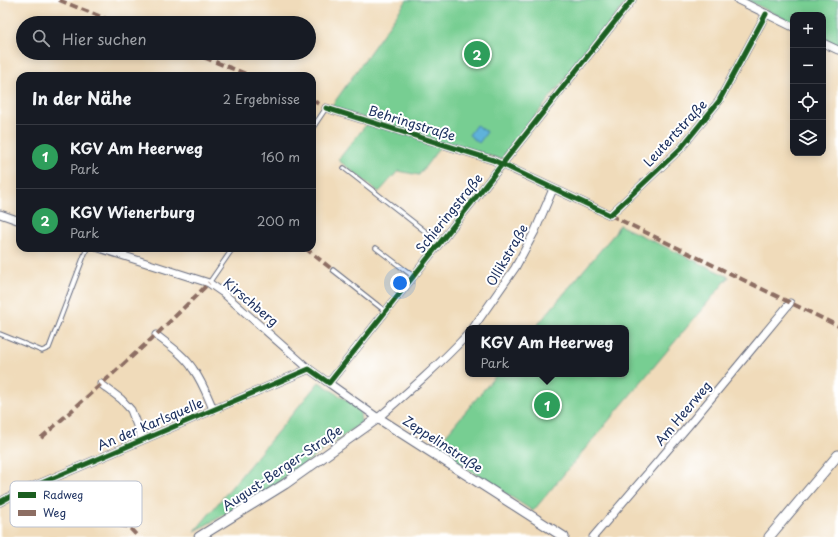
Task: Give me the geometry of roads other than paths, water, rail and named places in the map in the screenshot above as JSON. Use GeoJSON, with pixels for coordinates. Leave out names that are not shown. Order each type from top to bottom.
{"type":"FeatureCollection","features":[{"type":"Feature","properties":{"kind":"street","name":"Schieringstraße"},"geometry":{"type":"LineString","coordinates":[[329,383],[632,0]]}},
{"type":"Feature","properties":{"kind":"street"},"geometry":{"type":"LineString","coordinates":[[738,0],[790,26]]}},
{"type":"Feature","properties":{"kind":"street","name":"Leutertstraße"},"geometry":{"type":"LineString","coordinates":[[553,189],[610,216],[681,148],[719,101],[766,14]]}},
{"type":"Feature","properties":{"kind":"street"},"geometry":{"type":"LineString","coordinates":[[826,44],[838,50]]}},
{"type":"Feature","properties":{"kind":"street","name":"Behringstraße"},"geometry":{"type":"LineString","coordinates":[[326,108],[502,164]]}},
{"type":"Feature","properties":{"kind":"street"},"geometry":{"type":"LineString","coordinates":[[502,164],[553,189]]}},
{"type":"Feature","properties":{"kind":"street","name":"Ollikstraße"},"geometry":{"type":"LineString","coordinates":[[475,325],[515,268],[535,231],[553,189]]}},
{"type":"Feature","properties":{"kind":"street"},"geometry":{"type":"LineString","coordinates":[[0,214],[16,220]]}},
{"type":"Feature","properties":{"kind":"street","name":"Kirschberg"},"geometry":{"type":"LineString","coordinates":[[111,252],[209,284],[222,292],[309,369]]}},
{"type":"Feature","properties":{"kind":"street","name":"Am Heerweg"},"geometry":{"type":"LineString","coordinates":[[593,537],[689,425],[790,303]]}},
{"type":"Feature","properties":{"kind":"street","name":"An der Karlsquelle"},"geometry":{"type":"LineString","coordinates":[[156,335],[182,356],[193,368],[213,409]]}},
{"type":"Feature","properties":{"kind":"street"},"geometry":{"type":"LineString","coordinates":[[378,418],[452,351],[465,337]]}},
{"type":"Feature","properties":{"kind":"street","name":"Zeppelinstraße"},"geometry":{"type":"LineString","coordinates":[[309,369],[378,418],[564,537]]}},
{"type":"Feature","properties":{"kind":"street","name":"An der Karlsquelle"},"geometry":{"type":"LineString","coordinates":[[45,481],[309,369]]}},
{"type":"Feature","properties":{"kind":"street","name":"An der Karlsquelle"},"geometry":{"type":"LineString","coordinates":[[102,384],[131,410],[142,439]]}},
{"type":"Feature","properties":{"kind":"street","name":"August-Berger-Straße"},"geometry":{"type":"LineString","coordinates":[[198,537],[285,484],[378,418]]}},
{"type":"Feature","properties":{"kind":"street"},"geometry":{"type":"LineString","coordinates":[[769,537],[838,455]]}},
{"type":"Feature","properties":{"kind":"street","name":"An der Karlsquelle"},"geometry":{"type":"LineString","coordinates":[[0,502],[10,497]]}},
{"type":"Feature","properties":{"kind":"lane"},"geometry":{"type":"LineString","coordinates":[[316,123],[326,108]]}},
{"type":"Feature","properties":{"kind":"lane"},"geometry":{"type":"LineString","coordinates":[[344,168],[440,243]]}},
{"type":"Feature","properties":{"kind":"lane"},"geometry":{"type":"LineString","coordinates":[[376,248],[413,276]]}},
{"type":"Feature","properties":{"kind":"lane"},"geometry":{"type":"LineString","coordinates":[[0,334],[42,350],[49,348],[85,252]]}},
{"type":"Feature","properties":{"kind":"lane"},"geometry":{"type":"LineString","coordinates":[[209,284],[230,252]]}},
{"type":"Feature","properties":{"kind":"lane"},"geometry":{"type":"LineString","coordinates":[[333,270],[385,311]]}},
{"type":"Feature","properties":{"kind":"water"},"geometry":{"type":"Polygon","coordinates":[[[476,125],[487,132],[479,143],[469,135],[476,125]]]}},
{"type":"Feature","properties":{"kind":"place","name":"KGV Wienerburg"},"geometry":{"type":"Point","coordinates":[477,54]}},
{"type":"Feature","properties":{"kind":"place","name":"KGV Am Heerweg"},"geometry":{"type":"Point","coordinates":[547,405]}}]}
